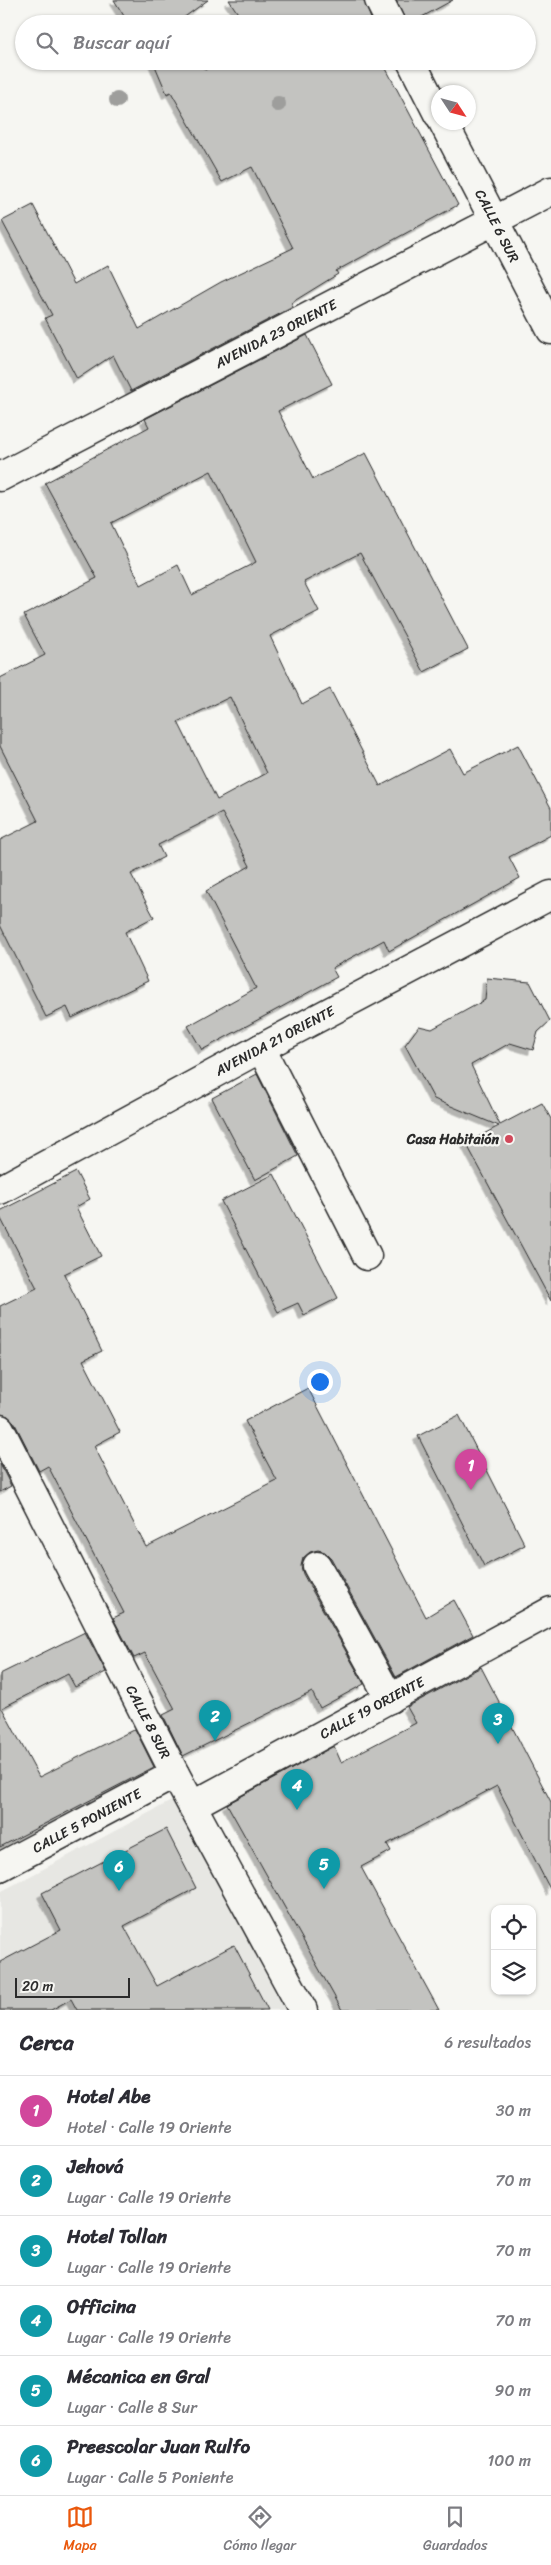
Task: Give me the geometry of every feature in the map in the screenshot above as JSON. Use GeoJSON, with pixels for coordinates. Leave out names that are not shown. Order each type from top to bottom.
{"type":"FeatureCollection","features":[{"type":"Feature","properties":{"kind":"street"},"geometry":{"type":"LineString","coordinates":[[379,0],[386,15]]}},
{"type":"Feature","properties":{"kind":"street"},"geometry":{"type":"LineString","coordinates":[[416,70],[431,100]]}},
{"type":"Feature","properties":{"kind":"street","name":"CALLE 6 SUR"},"geometry":{"type":"LineString","coordinates":[[447,130],[551,330]]}},
{"type":"Feature","properties":{"kind":"street","name":"AVENIDA 23 ORIENTE"},"geometry":{"type":"LineString","coordinates":[[0,477],[551,191]]}},
{"type":"Feature","properties":{"kind":"street","name":"AVENIDA 21 ORIENTE"},"geometry":{"type":"LineString","coordinates":[[0,1190],[261,1048],[551,895]]}},
{"type":"Feature","properties":{"kind":"street"},"geometry":{"type":"LineString","coordinates":[[261,1048],[367,1256]]}},
{"type":"Feature","properties":{"kind":"street","name":"CALLE 8 SUR"},"geometry":{"type":"LineString","coordinates":[[0,1429],[175,1774],[303,2010]]}},
{"type":"Feature","properties":{"kind":"street"},"geometry":{"type":"LineString","coordinates":[[317,1566],[390,1699]]}},
{"type":"Feature","properties":{"kind":"street","name":"CALLE 19 ORIENTE"},"geometry":{"type":"LineString","coordinates":[[193,1805],[551,1611]]}},
{"type":"Feature","properties":{"kind":"street","name":"CALLE 5 PONIENTE"},"geometry":{"type":"LineString","coordinates":[[0,1867],[175,1774]]}},
{"type":"Feature","properties":{"kind":"shaded area"},"geometry":{"type":"Polygon","coordinates":[[[175,1799],[285,2010],[0,2010],[0,1892],[175,1799]]]}},
{"type":"Feature","properties":{"kind":"building"},"geometry":{"type":"Polygon","coordinates":[[[114,0],[208,0],[187,15],[123,15],[114,0]]]}},
{"type":"Feature","properties":{"kind":"building"},"geometry":{"type":"Polygon","coordinates":[[[229,0],[364,0],[370,15],[239,15],[229,0]]]}},
{"type":"Feature","properties":{"kind":"building"},"geometry":{"type":"Polygon","coordinates":[[[396,0],[453,0],[426,15],[402,15],[396,0]]]}},
{"type":"Feature","properties":{"kind":"building"},"geometry":{"type":"Polygon","coordinates":[[[157,70],[387,70],[458,205],[336,271],[338,274],[291,303],[293,307],[131,391],[113,355],[77,379],[45,318],[52,315],[2,221],[33,205],[74,284],[108,265],[139,329],[221,282],[293,248],[252,167],[222,182],[171,92],[167,94],[157,70]]]}},
{"type":"Feature","properties":{"kind":"building"},"geometry":{"type":"Polygon","coordinates":[[[307,335],[332,384],[278,411],[313,479],[366,453],[468,649],[424,672],[360,553],[304,582],[319,611],[270,636],[302,704],[330,689],[380,786],[450,749],[463,773],[518,745],[551,808],[551,835],[509,857],[520,878],[389,951],[384,940],[332,968],[337,977],[202,1050],[188,1026],[256,988],[206,891],[250,866],[222,813],[158,845],[164,857],[131,874],[154,917],[125,932],[148,981],[72,1018],[67,1007],[46,1017],[0,925],[0,840],[38,821],[0,746],[0,678],[45,655],[24,615],[97,578],[45,483],[149,427],[145,419],[307,335]],[[211,471],[111,523],[141,585],[178,565],[192,595],[256,562],[211,471]],[[230,697],[178,722],[217,800],[267,773],[230,697]]]}},
{"type":"Feature","properties":{"kind":"building"},"geometry":{"type":"Polygon","coordinates":[[[487,978],[530,982],[550,1021],[538,1032],[533,1050],[510,1043],[471,1065],[500,1125],[542,1103],[551,1119],[551,1301],[466,1143],[499,1126],[434,1099],[405,1045],[419,1026],[432,1029],[485,1000],[487,978]]]}},
{"type":"Feature","properties":{"kind":"building"},"geometry":{"type":"Polygon","coordinates":[[[257,1074],[298,1156],[255,1180],[212,1098],[257,1074]]]}},
{"type":"Feature","properties":{"kind":"building"},"geometry":{"type":"Polygon","coordinates":[[[76,1172],[90,1199],[76,1207],[101,1256],[64,1274],[102,1351],[83,1360],[120,1432],[94,1446],[146,1547],[277,1481],[245,1421],[308,1388],[426,1617],[454,1600],[473,1635],[396,1677],[331,1558],[325,1552],[318,1550],[310,1552],[303,1558],[301,1566],[303,1574],[364,1684],[320,1708],[312,1692],[183,1756],[163,1715],[175,1709],[145,1653],[134,1658],[113,1618],[124,1613],[48,1466],[39,1471],[14,1422],[8,1416],[0,1414],[0,1306],[37,1288],[0,1217],[0,1211],[76,1172]]]}},
{"type":"Feature","properties":{"kind":"building"},"geometry":{"type":"Polygon","coordinates":[[[274,1174],[338,1298],[304,1315],[298,1303],[278,1312],[221,1201],[274,1174]]]}},
{"type":"Feature","properties":{"kind":"building"},"geometry":{"type":"Polygon","coordinates":[[[459,1415],[525,1545],[484,1566],[418,1436],[459,1415]]]}},
{"type":"Feature","properties":{"kind":"building"},"geometry":{"type":"Polygon","coordinates":[[[0,1464],[11,1486],[0,1492],[0,1464]]]}},
{"type":"Feature","properties":{"kind":"building"},"geometry":{"type":"Polygon","coordinates":[[[85,1632],[106,1672],[75,1687],[68,1674],[2,1708],[39,1777],[135,1729],[154,1767],[0,1847],[0,1674],[85,1632]]]}},
{"type":"Feature","properties":{"kind":"building"},"geometry":{"type":"Polygon","coordinates":[[[481,1667],[551,1802],[551,1891],[497,1786],[387,1844],[391,1851],[361,1867],[439,2010],[342,2010],[227,1804],[334,1746],[341,1762],[416,1723],[407,1707],[481,1667]]]}},
{"type":"Feature","properties":{"kind":"building"},"geometry":{"type":"Polygon","coordinates":[[[166,1829],[196,1888],[124,1926],[157,1986],[234,1945],[268,2010],[77,2010],[71,1999],[51,2010],[0,2010],[0,1962],[61,1930],[42,1893],[166,1829]]]}},
{"type":"Feature","properties":{"kind":"place","name":"Casa Habitaión"},"geometry":{"type":"Point","coordinates":[509,1139]}},
{"type":"Feature","properties":{"kind":"place","name":"Hotel Abe"},"geometry":{"type":"Point","coordinates":[471,1490]}},
{"type":"Feature","properties":{"kind":"place","name":"Jehová"},"geometry":{"type":"Point","coordinates":[215,1741]}},
{"type":"Feature","properties":{"kind":"place","name":"Hotel Tollan"},"geometry":{"type":"Point","coordinates":[498,1744]}},
{"type":"Feature","properties":{"kind":"place","name":"Officina"},"geometry":{"type":"Point","coordinates":[297,1810]}},
{"type":"Feature","properties":{"kind":"place","name":"Mécanica en Gral"},"geometry":{"type":"Point","coordinates":[324,1889]}},
{"type":"Feature","properties":{"kind":"place","name":"Preescolar Juan Rulfo"},"geometry":{"type":"Point","coordinates":[119,1891]}}]}
